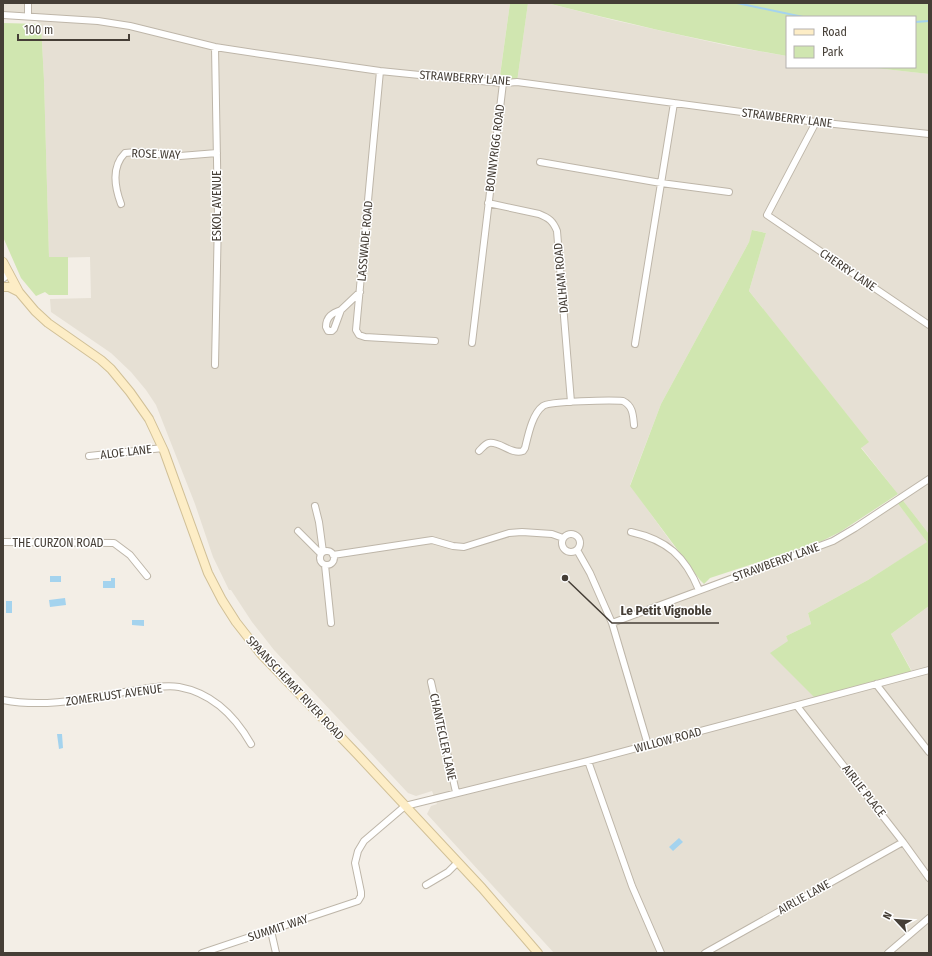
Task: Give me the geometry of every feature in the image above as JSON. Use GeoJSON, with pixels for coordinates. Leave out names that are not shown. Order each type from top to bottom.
{"type":"FeatureCollection","features":[{"type":"Feature","properties":{"kind":"main road","name":"SPAANSCHEMAT RIVER ROAD"},"geometry":{"type":"LineString","coordinates":[[3,264],[6,276],[35,311],[48,323],[100,360],[115,374],[149,419],[163,448],[208,574],[233,617],[261,654],[458,862],[538,953]]}},
{"type":"Feature","properties":{"kind":"main road"},"geometry":{"type":"LineString","coordinates":[[3,287],[9,287],[19,292]]}},
{"type":"Feature","properties":{"kind":"street"},"geometry":{"type":"LineString","coordinates":[[28,3],[28,16]]}},
{"type":"Feature","properties":{"kind":"street","name":"STRAWBERRY LANE"},"geometry":{"type":"LineString","coordinates":[[3,16],[98,20],[130,26],[215,47],[380,71],[503,83],[517,82],[816,122],[929,134]]}},
{"type":"Feature","properties":{"kind":"street","name":"ESKOL AVENUE"},"geometry":{"type":"LineString","coordinates":[[215,47],[218,217],[215,365]]}},
{"type":"Feature","properties":{"kind":"street","name":"LASSWADE ROAD"},"geometry":{"type":"LineString","coordinates":[[380,71],[356,327],[357,333],[365,337],[436,341]]}},
{"type":"Feature","properties":{"kind":"street","name":"BONNYRIGG ROAD"},"geometry":{"type":"LineString","coordinates":[[472,343],[503,83]]}},
{"type":"Feature","properties":{"kind":"street"},"geometry":{"type":"LineString","coordinates":[[635,344],[674,103]]}},
{"type":"Feature","properties":{"kind":"street","name":"CHERRY LANE"},"geometry":{"type":"LineString","coordinates":[[816,122],[767,215],[929,325]]}},
{"type":"Feature","properties":{"kind":"street","name":"ROSE WAY"},"geometry":{"type":"LineString","coordinates":[[121,204],[116,192],[116,175],[118,161],[125,154],[136,152],[180,156],[217,153]]}},
{"type":"Feature","properties":{"kind":"street"},"geometry":{"type":"LineString","coordinates":[[540,162],[662,183],[729,192]]}},
{"type":"Feature","properties":{"kind":"street","name":"DALHAM ROAD"},"geometry":{"type":"LineString","coordinates":[[488,203],[539,214],[547,217],[554,225],[557,238],[571,402]]}},
{"type":"Feature","properties":{"kind":"street"},"geometry":{"type":"LineString","coordinates":[[340,310],[360,292]]}},
{"type":"Feature","properties":{"kind":"street"},"geometry":{"type":"LineString","coordinates":[[479,451],[486,444],[491,443],[516,452],[523,451],[531,426],[543,406],[571,402],[623,401],[630,407],[634,425]]}},
{"type":"Feature","properties":{"kind":"street","name":"ALOE LANE"},"geometry":{"type":"LineString","coordinates":[[89,456],[163,448]]}},
{"type":"Feature","properties":{"kind":"street","name":"STRAWBERRY LANE"},"geometry":{"type":"LineString","coordinates":[[612,623],[833,541],[855,528],[929,478]]}},
{"type":"Feature","properties":{"kind":"street"},"geometry":{"type":"LineString","coordinates":[[315,506],[319,522],[322,553],[320,560],[325,565],[331,623]]}},
{"type":"Feature","properties":{"kind":"street"},"geometry":{"type":"LineString","coordinates":[[298,531],[322,553]]}},
{"type":"Feature","properties":{"kind":"street"},"geometry":{"type":"LineString","coordinates":[[322,553],[328,551],[333,555],[432,540],[453,546],[464,547],[509,533],[536,532],[562,537],[570,534],[576,536],[580,544],[577,550],[569,552],[564,549],[562,537]]}},
{"type":"Feature","properties":{"kind":"street"},"geometry":{"type":"LineString","coordinates":[[631,532],[647,536],[670,548],[680,558],[690,572],[699,590]]}},
{"type":"Feature","properties":{"kind":"street","name":"THE CURZON ROAD"},"geometry":{"type":"LineString","coordinates":[[3,542],[114,543],[130,555],[147,576]]}},
{"type":"Feature","properties":{"kind":"street"},"geometry":{"type":"LineString","coordinates":[[577,550],[590,573],[612,623],[648,745]]}},
{"type":"Feature","properties":{"kind":"street"},"geometry":{"type":"LineString","coordinates":[[325,565],[332,562],[333,555]]}},
{"type":"Feature","properties":{"kind":"street","name":"WILLOW ROAD"},"geometry":{"type":"LineString","coordinates":[[405,806],[456,792],[588,761],[929,670]]}},
{"type":"Feature","properties":{"kind":"street","name":"CHANTECLER LANE"},"geometry":{"type":"LineString","coordinates":[[431,682],[456,792]]}},
{"type":"Feature","properties":{"kind":"street"},"geometry":{"type":"LineString","coordinates":[[876,684],[929,752]]}},
{"type":"Feature","properties":{"kind":"street","name":"ZOMERLUST AVENUE"},"geometry":{"type":"LineString","coordinates":[[3,700],[25,704],[56,703],[156,688],[178,687],[199,693],[224,709],[238,723],[251,744]]}},
{"type":"Feature","properties":{"kind":"street","name":"AIRLIE PLACE"},"geometry":{"type":"LineString","coordinates":[[797,706],[903,842],[929,878]]}},
{"type":"Feature","properties":{"kind":"street"},"geometry":{"type":"LineString","coordinates":[[588,761],[632,886],[662,953]]}},
{"type":"Feature","properties":{"kind":"street","name":"SUMMIT WAY"},"geometry":{"type":"LineString","coordinates":[[202,953],[355,903],[361,896],[361,888],[355,863],[358,851],[364,841],[405,806]]}},
{"type":"Feature","properties":{"kind":"street","name":"AIRLIE LANE"},"geometry":{"type":"LineString","coordinates":[[705,953],[903,842]]}},
{"type":"Feature","properties":{"kind":"street"},"geometry":{"type":"LineString","coordinates":[[426,885],[448,872],[458,862]]}},
{"type":"Feature","properties":{"kind":"street"},"geometry":{"type":"LineString","coordinates":[[888,953],[929,918]]}},
{"type":"Feature","properties":{"kind":"street"},"geometry":{"type":"LineString","coordinates":[[271,931],[276,953]]}},
{"type":"Feature","properties":{"kind":"shaded area"},"geometry":{"type":"Polygon","coordinates":[[[3,3],[510,3],[499,82],[517,82],[528,3],[547,3],[613,20],[729,46],[786,56],[786,68],[875,68],[929,74],[929,534],[861,447],[868,441],[749,291],[766,233],[753,230],[749,242],[661,404],[630,485],[704,588],[819,547],[896,501],[928,542],[868,580],[808,613],[811,624],[786,636],[788,640],[913,673],[891,634],[929,606],[929,953],[554,953],[427,814],[431,806],[437,804],[432,791],[416,796],[408,793],[274,650],[252,622],[231,590],[229,590],[213,557],[195,504],[156,405],[131,372],[111,353],[51,312],[50,299],[91,298],[90,257],[49,258],[41,24],[28,16],[3,15],[3,3]]]}},
{"type":"Feature","properties":{"kind":"green space"},"geometry":{"type":"Polygon","coordinates":[[[510,3],[528,3],[517,82],[499,83],[510,3]]]}},
{"type":"Feature","properties":{"kind":"green space"},"geometry":{"type":"Polygon","coordinates":[[[547,3],[929,3],[929,74],[875,68],[916,68],[916,16],[786,16],[786,56],[726,45],[547,3]]]}},
{"type":"Feature","properties":{"kind":"green space"},"geometry":{"type":"Polygon","coordinates":[[[3,23],[41,24],[49,257],[68,257],[68,295],[49,295],[45,292],[36,296],[21,278],[3,237],[3,23]]]}},
{"type":"Feature","properties":{"kind":"green space"},"geometry":{"type":"Polygon","coordinates":[[[752,230],[766,233],[749,291],[869,442],[861,448],[898,494],[840,532],[822,541],[710,578],[704,584],[630,486],[661,404],[749,242],[752,230]]]}},
{"type":"Feature","properties":{"kind":"green space"},"geometry":{"type":"Polygon","coordinates":[[[901,498],[929,534],[929,606],[891,634],[913,674],[817,700],[770,653],[788,641],[786,636],[811,624],[808,613],[868,580],[927,542],[896,501],[901,498]]]}},
{"type":"Feature","properties":{"kind":"water"},"geometry":{"type":"Polygon","coordinates":[[[50,576],[61,576],[61,582],[50,582],[50,576]]]}},
{"type":"Feature","properties":{"kind":"water"},"geometry":{"type":"Polygon","coordinates":[[[111,578],[115,578],[115,588],[103,588],[103,581],[111,581],[111,578]]]}},
{"type":"Feature","properties":{"kind":"water"},"geometry":{"type":"Polygon","coordinates":[[[65,598],[66,605],[50,607],[49,600],[65,598]]]}},
{"type":"Feature","properties":{"kind":"water"},"geometry":{"type":"Polygon","coordinates":[[[6,601],[12,601],[12,613],[6,613],[6,601]]]}},
{"type":"Feature","properties":{"kind":"water"},"geometry":{"type":"Polygon","coordinates":[[[132,620],[144,620],[144,626],[132,625],[132,620]]]}},
{"type":"Feature","properties":{"kind":"water"},"geometry":{"type":"Polygon","coordinates":[[[57,734],[62,734],[63,748],[59,749],[57,734]]]}},
{"type":"Feature","properties":{"kind":"water"},"geometry":{"type":"Polygon","coordinates":[[[679,838],[683,842],[673,851],[669,847],[679,838]]]}},
{"type":"Feature","properties":{"kind":"waterway"},"geometry":{"type":"LineString","coordinates":[[737,3],[798,16]]}},
{"type":"Feature","properties":{"kind":"waterway"},"geometry":{"type":"LineString","coordinates":[[916,22],[929,21]]}},
{"type":"Feature","properties":{"kind":"place","name":"Le Petit Vignoble"},"geometry":{"type":"Point","coordinates":[565,578]}}]}
